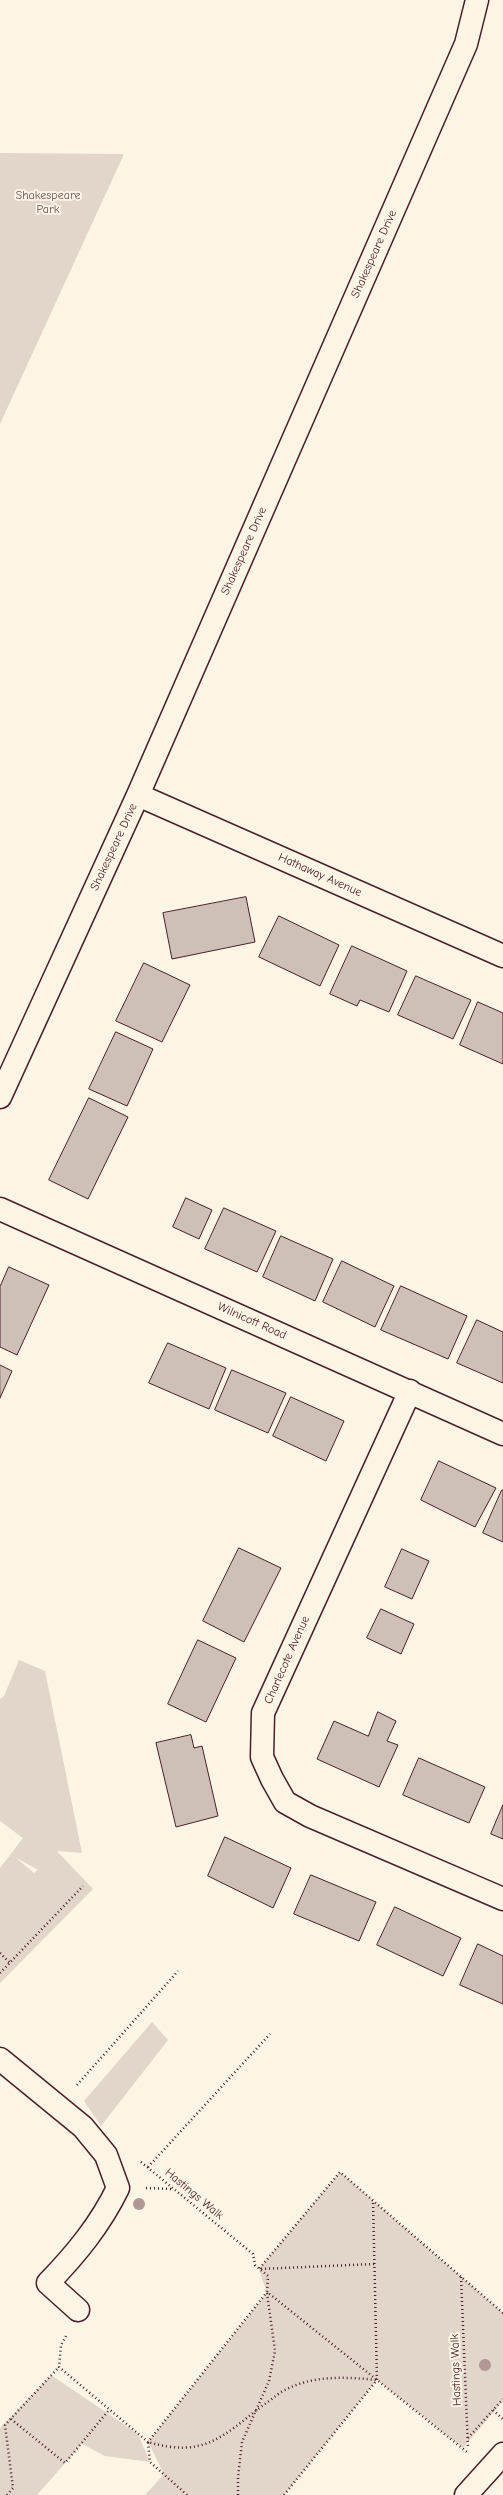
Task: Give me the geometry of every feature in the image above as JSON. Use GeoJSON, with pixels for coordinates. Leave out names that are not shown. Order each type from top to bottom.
{"type":"FeatureCollection","features":[{"type":"Feature","properties":{"kind":"street","name":"Shakespeare Drive"},"geometry":{"type":"LineString","coordinates":[[0,1097],[138,795],[466,44],[477,0]]}},
{"type":"Feature","properties":{"kind":"street","name":"Hathaway Avenue"},"geometry":{"type":"LineString","coordinates":[[138,795],[503,956]]}},
{"type":"Feature","properties":{"kind":"street","name":"Wilnicott Road"},"geometry":{"type":"LineString","coordinates":[[0,1209],[410,1391],[503,1434]]}},
{"type":"Feature","properties":{"kind":"street","name":"Charlecote Avenue"},"geometry":{"type":"LineString","coordinates":[[410,1391],[263,1713],[262,1757],[285,1802],[310,1816],[503,1900]]}},
{"type":"Feature","properties":{"kind":"street"},"geometry":{"type":"LineString","coordinates":[[0,2060],[84,2127],[106,2155],[118,2188],[108,2208],[81,2249],[48,2283],[78,2310]]}},
{"type":"Feature","properties":{"kind":"street"},"geometry":{"type":"LineString","coordinates":[[466,2495],[496,2462]]}},
{"type":"Feature","properties":{"kind":"path"},"geometry":{"type":"LineString","coordinates":[[0,1973],[83,1886]]}},
{"type":"Feature","properties":{"kind":"path"},"geometry":{"type":"LineString","coordinates":[[0,1953],[10,1963]]}},
{"type":"Feature","properties":{"kind":"path"},"geometry":{"type":"LineString","coordinates":[[58,2107],[178,1971]]}},
{"type":"Feature","properties":{"kind":"path"},"geometry":{"type":"LineString","coordinates":[[148,2167],[270,2034]]}},
{"type":"Feature","properties":{"kind":"path","name":"Hastings Walk"},"geometry":{"type":"LineString","coordinates":[[106,2155],[129,2152],[253,2254],[255,2265],[268,2276],[267,2292],[275,2351],[269,2382],[242,2442],[238,2476],[238,2495]]}},
{"type":"Feature","properties":{"kind":"path"},"geometry":{"type":"LineString","coordinates":[[259,2269],[340,2172],[503,2313]]}},
{"type":"Feature","properties":{"kind":"path"},"geometry":{"type":"LineString","coordinates":[[284,2495],[377,2380],[373,2201]]}},
{"type":"Feature","properties":{"kind":"path"},"geometry":{"type":"LineString","coordinates":[[259,2269],[374,2264]]}},
{"type":"Feature","properties":{"kind":"path","name":"Hastings Walk"},"geometry":{"type":"LineString","coordinates":[[461,2276],[468,2452]]}},
{"type":"Feature","properties":{"kind":"path"},"geometry":{"type":"LineString","coordinates":[[187,2495],[150,2462],[148,2442],[267,2292],[468,2452],[496,2462]]}},
{"type":"Feature","properties":{"kind":"path"},"geometry":{"type":"LineString","coordinates":[[7,2495],[13,2488],[5,2425],[59,2367],[61,2345],[78,2310]]}},
{"type":"Feature","properties":{"kind":"path","name":"Hastings Walk"},"geometry":{"type":"LineString","coordinates":[[59,2367],[148,2442],[176,2449],[207,2444],[233,2430],[286,2389],[304,2382],[324,2378],[377,2380]]}},
{"type":"Feature","properties":{"kind":"path"},"geometry":{"type":"LineString","coordinates":[[468,2439],[503,2399]]}},
{"type":"Feature","properties":{"kind":"path"},"geometry":{"type":"LineString","coordinates":[[11,2419],[65,2463],[109,2410]]}},
{"type":"Feature","properties":{"kind":"path"},"geometry":{"type":"LineString","coordinates":[[493,2410],[503,2419]]}},
{"type":"Feature","properties":{"kind":"green space","name":"Shakespeare Park"},"geometry":{"type":"Polygon","coordinates":[[[0,153],[124,154],[0,424],[0,153]]]}},
{"type":"Feature","properties":{"kind":"green space"},"geometry":{"type":"Polygon","coordinates":[[[19,1660],[45,1671],[82,1853],[57,1851],[93,1889],[0,1983],[0,1868],[23,1838],[0,1821],[0,1699],[4,1696],[19,1660]],[[15,1857],[34,1873],[38,1870],[15,1857]]]}},
{"type":"Feature","properties":{"kind":"green space"},"geometry":{"type":"Polygon","coordinates":[[[152,2022],[168,2040],[101,2126],[84,2101],[152,2022]]]}},
{"type":"Feature","properties":{"kind":"green space"},"geometry":{"type":"Polygon","coordinates":[[[340,2172],[503,2313],[503,2401],[463,2448],[377,2380],[284,2495],[145,2495],[164,2474],[148,2442],[267,2293],[259,2269],[340,2172]]]}},
{"type":"Feature","properties":{"kind":"green space"},"geometry":{"type":"Polygon","coordinates":[[[51,2375],[138,2434],[150,2462],[105,2456],[82,2444],[37,2495],[0,2495],[0,2428],[51,2375]]]}},
{"type":"Feature","properties":{"kind":"building"},"geometry":{"type":"Polygon","coordinates":[[[246,897],[255,942],[172,959],[163,913],[246,897]]]}},
{"type":"Feature","properties":{"kind":"building"},"geometry":{"type":"Polygon","coordinates":[[[279,916],[339,945],[320,986],[259,957],[279,916]]]}},
{"type":"Feature","properties":{"kind":"building"},"geometry":{"type":"Polygon","coordinates":[[[352,946],[407,971],[389,1012],[360,1000],[357,1006],[330,994],[352,946]]]}},
{"type":"Feature","properties":{"kind":"building"},"geometry":{"type":"Polygon","coordinates":[[[144,963],[190,985],[162,1042],[116,1021],[144,963]]]}},
{"type":"Feature","properties":{"kind":"building"},"geometry":{"type":"Polygon","coordinates":[[[416,976],[471,1000],[453,1039],[398,1015],[416,976]]]}},
{"type":"Feature","properties":{"kind":"building"},"geometry":{"type":"Polygon","coordinates":[[[478,1002],[503,1013],[503,1064],[460,1045],[478,1002]]]}},
{"type":"Feature","properties":{"kind":"building"},"geometry":{"type":"Polygon","coordinates":[[[116,1032],[153,1049],[127,1106],[89,1089],[116,1032]]]}},
{"type":"Feature","properties":{"kind":"building"},"geometry":{"type":"Polygon","coordinates":[[[89,1098],[128,1117],[88,1199],[49,1180],[89,1098]]]}},
{"type":"Feature","properties":{"kind":"building"},"geometry":{"type":"Polygon","coordinates":[[[186,1198],[212,1210],[199,1239],[173,1227],[186,1198]]]}},
{"type":"Feature","properties":{"kind":"building"},"geometry":{"type":"Polygon","coordinates":[[[224,1208],[276,1231],[257,1272],[205,1249],[224,1208]]]}},
{"type":"Feature","properties":{"kind":"building"},"geometry":{"type":"Polygon","coordinates":[[[281,1236],[333,1259],[315,1301],[263,1277],[281,1236]]]}},
{"type":"Feature","properties":{"kind":"building"},"geometry":{"type":"Polygon","coordinates":[[[342,1261],[394,1286],[375,1327],[323,1302],[342,1261]]]}},
{"type":"Feature","properties":{"kind":"building"},"geometry":{"type":"Polygon","coordinates":[[[9,1267],[49,1285],[17,1355],[0,1347],[0,1287],[9,1267]]]}},
{"type":"Feature","properties":{"kind":"building"},"geometry":{"type":"Polygon","coordinates":[[[401,1286],[467,1316],[448,1359],[381,1330],[401,1286]]]}},
{"type":"Feature","properties":{"kind":"building"},"geometry":{"type":"Polygon","coordinates":[[[477,1320],[503,1332],[503,1383],[457,1363],[477,1320]]]}},
{"type":"Feature","properties":{"kind":"building"},"geometry":{"type":"Polygon","coordinates":[[[168,1343],[226,1368],[209,1409],[149,1383],[168,1343]]]}},
{"type":"Feature","properties":{"kind":"building"},"geometry":{"type":"Polygon","coordinates":[[[0,1365],[12,1371],[0,1398],[0,1365]]]}},
{"type":"Feature","properties":{"kind":"building"},"geometry":{"type":"Polygon","coordinates":[[[232,1370],[286,1393],[268,1433],[215,1410],[232,1370]]]}},
{"type":"Feature","properties":{"kind":"building"},"geometry":{"type":"Polygon","coordinates":[[[291,1397],[344,1421],[326,1461],[273,1436],[291,1397]]]}},
{"type":"Feature","properties":{"kind":"building"},"geometry":{"type":"Polygon","coordinates":[[[439,1461],[496,1488],[475,1527],[421,1500],[439,1461]]]}},
{"type":"Feature","properties":{"kind":"building"},"geometry":{"type":"Polygon","coordinates":[[[503,1490],[503,1542],[483,1533],[503,1490]]]}},
{"type":"Feature","properties":{"kind":"building"},"geometry":{"type":"Polygon","coordinates":[[[239,1548],[281,1568],[244,1642],[203,1621],[239,1548]]]}},
{"type":"Feature","properties":{"kind":"building"},"geometry":{"type":"Polygon","coordinates":[[[402,1549],[429,1561],[412,1599],[385,1587],[402,1549]]]}},
{"type":"Feature","properties":{"kind":"building"},"geometry":{"type":"Polygon","coordinates":[[[381,1609],[414,1624],[401,1654],[367,1638],[381,1609]]]}},
{"type":"Feature","properties":{"kind":"building"},"geometry":{"type":"Polygon","coordinates":[[[198,1640],[236,1658],[206,1722],[168,1704],[198,1640]]]}},
{"type":"Feature","properties":{"kind":"building"},"geometry":{"type":"Polygon","coordinates":[[[378,1712],[396,1721],[387,1741],[398,1745],[379,1787],[317,1759],[334,1721],[368,1736],[378,1712]]]}},
{"type":"Feature","properties":{"kind":"building"},"geometry":{"type":"Polygon","coordinates":[[[191,1735],[194,1748],[202,1746],[218,1816],[176,1827],[156,1743],[191,1735]]]}},
{"type":"Feature","properties":{"kind":"building"},"geometry":{"type":"Polygon","coordinates":[[[419,1758],[485,1787],[469,1823],[403,1795],[419,1758]]]}},
{"type":"Feature","properties":{"kind":"building"},"geometry":{"type":"Polygon","coordinates":[[[503,1805],[503,1839],[491,1834],[503,1805]]]}},
{"type":"Feature","properties":{"kind":"building"},"geometry":{"type":"Polygon","coordinates":[[[225,1837],[291,1868],[273,1908],[208,1876],[225,1837]]]}},
{"type":"Feature","properties":{"kind":"building"},"geometry":{"type":"Polygon","coordinates":[[[311,1875],[376,1902],[359,1941],[294,1914],[311,1875]]]}},
{"type":"Feature","properties":{"kind":"building"},"geometry":{"type":"Polygon","coordinates":[[[395,1907],[461,1938],[443,1976],[377,1945],[395,1907]]]}},
{"type":"Feature","properties":{"kind":"building"},"geometry":{"type":"Polygon","coordinates":[[[478,1944],[503,1956],[503,2004],[460,1985],[478,1944]]]}}]}
